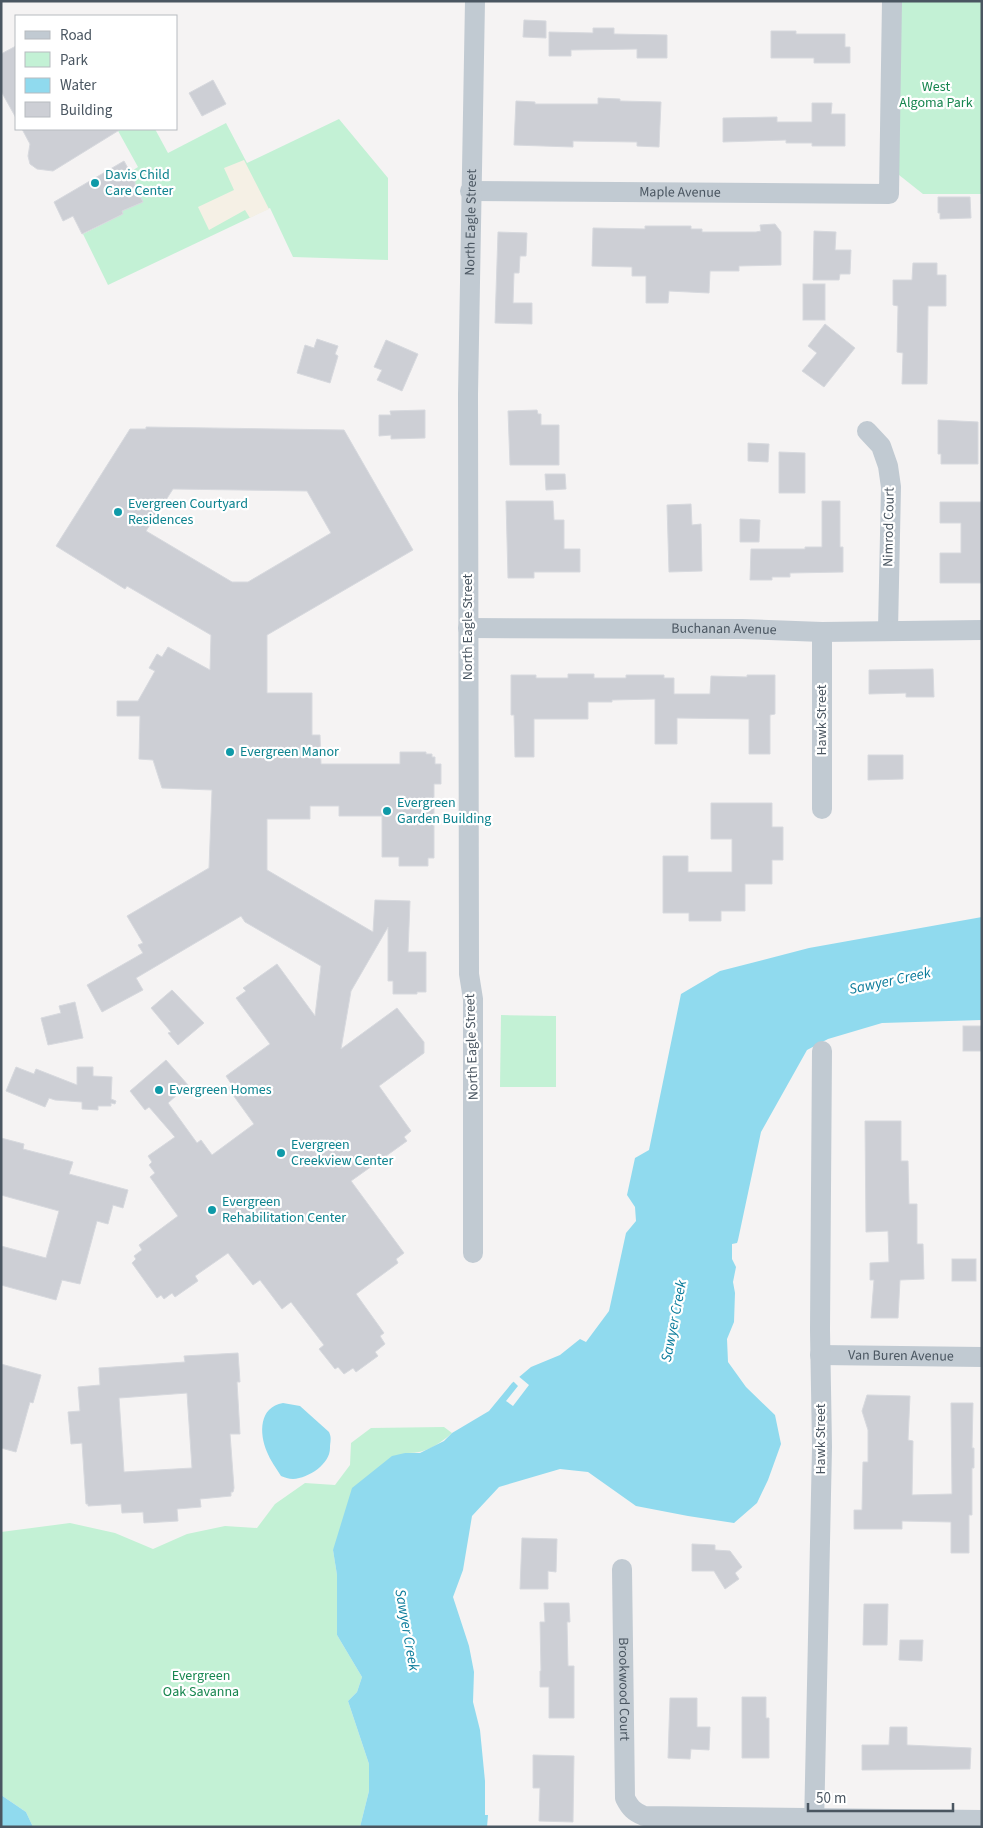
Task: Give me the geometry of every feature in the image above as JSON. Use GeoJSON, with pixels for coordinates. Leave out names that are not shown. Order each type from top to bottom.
{"type":"FeatureCollection","features":[{"type":"Feature","properties":{"kind":"street","name":"North Eagle Street"},"geometry":{"type":"LineString","coordinates":[[473,1252],[473,999],[468,974],[470,895],[468,395],[470,191],[475,1]]}},
{"type":"Feature","properties":{"kind":"street","name":"Maple Avenue"},"geometry":{"type":"LineString","coordinates":[[470,191],[889,194],[892,1]]}},
{"type":"Feature","properties":{"kind":"street","name":"Nimrod Court"},"geometry":{"type":"LineString","coordinates":[[867,431],[881,446],[888,466],[891,487],[888,630]]}},
{"type":"Feature","properties":{"kind":"street","name":"Buchanan Avenue"},"geometry":{"type":"LineString","coordinates":[[468,628],[742,629],[822,632],[982,630]]}},
{"type":"Feature","properties":{"kind":"street","name":"Hawk Street"},"geometry":{"type":"LineString","coordinates":[[822,632],[822,809]]}},
{"type":"Feature","properties":{"kind":"street","name":"Hawk Street"},"geometry":{"type":"LineString","coordinates":[[814,1823],[822,1447],[820,1355],[822,1051]]}},
{"type":"Feature","properties":{"kind":"street","name":"Van Buren Avenue"},"geometry":{"type":"LineString","coordinates":[[820,1355],[982,1357]]}},
{"type":"Feature","properties":{"kind":"street","name":"Brookwood Court"},"geometry":{"type":"LineString","coordinates":[[622,1569],[625,1798],[630,1807],[635,1812],[644,1816],[814,1823]]}},
{"type":"Feature","properties":{"kind":"street"},"geometry":{"type":"LineString","coordinates":[[814,1823],[982,1820]]}},
{"type":"Feature","properties":{"kind":"green space","name":"West Algoma Park"},"geometry":{"type":"Polygon","coordinates":[[[892,1],[982,1],[982,194],[923,194],[889,167],[892,1]]]}},
{"type":"Feature","properties":{"kind":"green space"},"geometry":{"type":"Polygon","coordinates":[[[339,119],[388,178],[388,260],[293,257],[270,208],[108,285],[83,234],[123,214],[122,211],[143,202],[130,172],[138,167],[118,130],[156,130],[168,153],[226,123],[247,163],[339,119]]]}},
{"type":"Feature","properties":{"kind":"green space"},"geometry":{"type":"Polygon","coordinates":[[[501,1015],[556,1016],[556,1087],[500,1087],[501,1015]]]}},
{"type":"Feature","properties":{"kind":"green space","name":"Evergreen Oak Savanna"},"geometry":{"type":"Polygon","coordinates":[[[444,1427],[452,1433],[441,1442],[424,1451],[405,1453],[333,1550],[337,1575],[337,1635],[362,1677],[357,1692],[348,1701],[369,1764],[369,1791],[360,1827],[33,1827],[26,1812],[1,1795],[1,1532],[70,1523],[115,1533],[153,1549],[187,1534],[225,1526],[257,1528],[275,1504],[305,1483],[335,1485],[350,1465],[351,1443],[371,1428],[444,1427]]]}},
{"type":"Feature","properties":{"kind":"sand"},"geometry":{"type":"Polygon","coordinates":[[[244,160],[269,209],[250,218],[245,210],[209,230],[198,207],[234,190],[224,168],[244,160]]]}},
{"type":"Feature","properties":{"kind":"water","name":"Sawyer Creek"},"geometry":{"type":"Polygon","coordinates":[[[982,917],[982,1020],[882,1023],[828,1039],[807,1050],[761,1132],[738,1240],[737,1243],[732,1244],[732,1259],[736,1267],[733,1282],[735,1293],[734,1322],[727,1339],[728,1362],[746,1387],[775,1415],[781,1444],[768,1480],[757,1503],[734,1523],[688,1516],[636,1506],[588,1472],[560,1469],[499,1487],[472,1516],[463,1570],[453,1597],[469,1646],[474,1672],[473,1702],[480,1730],[485,1781],[485,1815],[488,1815],[487,1827],[360,1827],[369,1791],[369,1764],[348,1701],[357,1692],[362,1677],[337,1635],[337,1575],[333,1550],[352,1488],[392,1456],[405,1453],[420,1453],[444,1441],[452,1433],[489,1411],[512,1383],[531,1367],[560,1355],[580,1339],[586,1342],[609,1311],[626,1233],[636,1221],[635,1207],[627,1195],[635,1158],[649,1150],[681,994],[720,971],[809,948],[982,917]]]}},
{"type":"Feature","properties":{"kind":"water"},"geometry":{"type":"Polygon","coordinates":[[[283,1403],[300,1406],[329,1432],[331,1440],[329,1454],[323,1465],[312,1473],[299,1478],[291,1479],[281,1476],[264,1445],[262,1429],[265,1415],[275,1405],[283,1403]]]}},
{"type":"Feature","properties":{"kind":"water"},"geometry":{"type":"Polygon","coordinates":[[[1,1795],[26,1812],[33,1827],[1,1827],[1,1795]]]}},
{"type":"Feature","properties":{"kind":"pier"},"geometry":{"type":"Polygon","coordinates":[[[517,1375],[529,1385],[513,1406],[506,1401],[518,1386],[512,1380],[517,1375]]]}},
{"type":"Feature","properties":{"kind":"building"},"geometry":{"type":"Polygon","coordinates":[[[524,20],[546,21],[546,38],[523,37],[524,20]]]}},
{"type":"Feature","properties":{"kind":"building"},"geometry":{"type":"Polygon","coordinates":[[[593,28],[614,28],[614,34],[667,35],[667,58],[637,58],[637,49],[571,50],[571,56],[549,56],[549,32],[593,33],[593,28]]]}},
{"type":"Feature","properties":{"kind":"building"},"geometry":{"type":"Polygon","coordinates":[[[771,31],[796,31],[796,34],[845,34],[845,47],[850,47],[850,63],[814,63],[814,58],[771,58],[771,31]]]}},
{"type":"Feature","properties":{"kind":"building"},"geometry":{"type":"Polygon","coordinates":[[[15,47],[15,116],[1,91],[1,54],[15,47]]]}},
{"type":"Feature","properties":{"kind":"building"},"geometry":{"type":"Polygon","coordinates":[[[213,80],[226,104],[202,116],[189,93],[213,80]]]}},
{"type":"Feature","properties":{"kind":"building"},"geometry":{"type":"Polygon","coordinates":[[[598,98],[620,99],[620,101],[661,102],[659,147],[637,146],[637,142],[573,141],[573,147],[514,145],[516,101],[535,102],[535,104],[598,104],[598,98]]]}},
{"type":"Feature","properties":{"kind":"building"},"geometry":{"type":"Polygon","coordinates":[[[812,103],[832,103],[831,114],[845,114],[845,146],[812,146],[812,143],[786,143],[786,140],[723,142],[723,118],[777,117],[777,122],[812,122],[812,103]]]}},
{"type":"Feature","properties":{"kind":"building"},"geometry":{"type":"Polygon","coordinates":[[[23,130],[119,130],[53,171],[37,169],[30,164],[28,156],[30,144],[23,130]]]}},
{"type":"Feature","properties":{"kind":"building"},"geometry":{"type":"Polygon","coordinates":[[[124,161],[135,181],[143,202],[122,211],[123,214],[82,234],[73,216],[63,221],[54,202],[124,161]]]}},
{"type":"Feature","properties":{"kind":"building"},"geometry":{"type":"Polygon","coordinates":[[[938,197],[970,197],[971,218],[940,219],[938,197]]]}},
{"type":"Feature","properties":{"kind":"building"},"geometry":{"type":"Polygon","coordinates":[[[775,224],[781,232],[781,265],[739,266],[739,271],[710,271],[709,293],[669,291],[668,303],[646,303],[646,276],[632,276],[632,267],[592,266],[593,228],[645,229],[645,226],[691,226],[691,229],[702,229],[702,232],[756,232],[761,231],[760,225],[775,224]]]}},
{"type":"Feature","properties":{"kind":"building"},"geometry":{"type":"Polygon","coordinates":[[[814,231],[836,232],[835,250],[851,250],[850,274],[840,274],[839,280],[813,280],[814,231]]]}},
{"type":"Feature","properties":{"kind":"building"},"geometry":{"type":"Polygon","coordinates":[[[498,232],[527,233],[526,256],[520,256],[519,273],[514,273],[513,303],[532,303],[532,324],[495,323],[498,232]]]}},
{"type":"Feature","properties":{"kind":"building"},"geometry":{"type":"Polygon","coordinates":[[[913,263],[937,263],[937,275],[946,275],[946,306],[928,306],[927,384],[902,384],[903,353],[897,352],[898,306],[893,305],[893,280],[912,280],[913,263]]]}},
{"type":"Feature","properties":{"kind":"building"},"geometry":{"type":"Polygon","coordinates":[[[803,284],[825,284],[825,320],[803,320],[803,284]]]}},
{"type":"Feature","properties":{"kind":"building"},"geometry":{"type":"Polygon","coordinates":[[[825,324],[855,348],[824,387],[802,371],[817,353],[808,346],[825,324]]]}},
{"type":"Feature","properties":{"kind":"building"},"geometry":{"type":"Polygon","coordinates":[[[317,339],[338,346],[335,354],[338,356],[330,383],[297,373],[305,345],[314,348],[317,339]]]}},
{"type":"Feature","properties":{"kind":"building"},"geometry":{"type":"Polygon","coordinates":[[[386,340],[418,354],[402,391],[377,380],[382,370],[374,367],[386,340]]]}},
{"type":"Feature","properties":{"kind":"building"},"geometry":{"type":"Polygon","coordinates":[[[425,410],[425,438],[391,439],[391,435],[379,436],[379,415],[391,415],[390,411],[425,410]]]}},
{"type":"Feature","properties":{"kind":"building"},"geometry":{"type":"Polygon","coordinates":[[[537,410],[538,414],[541,414],[541,425],[559,425],[559,465],[510,465],[508,411],[537,410]]]}},
{"type":"Feature","properties":{"kind":"building"},"geometry":{"type":"Polygon","coordinates":[[[938,420],[978,422],[978,464],[941,464],[941,454],[938,454],[938,420]]]}},
{"type":"Feature","properties":{"kind":"building"},"geometry":{"type":"Polygon","coordinates":[[[146,427],[344,430],[413,550],[267,635],[267,693],[312,693],[312,735],[320,735],[321,764],[400,764],[400,752],[426,752],[426,754],[432,754],[432,757],[435,757],[435,764],[441,764],[441,784],[434,784],[434,858],[428,858],[428,866],[399,866],[399,857],[382,857],[382,816],[339,816],[339,806],[310,806],[310,819],[267,819],[267,870],[373,932],[375,900],[410,901],[408,952],[426,952],[426,992],[393,994],[393,981],[388,981],[388,927],[351,991],[341,1049],[397,1008],[424,1042],[424,1053],[379,1086],[411,1131],[404,1137],[407,1141],[351,1181],[404,1253],[396,1259],[398,1263],[356,1294],[384,1333],[380,1336],[385,1344],[375,1352],[378,1356],[356,1372],[353,1368],[344,1374],[338,1367],[335,1369],[319,1349],[324,1345],[291,1302],[282,1309],[260,1280],[253,1285],[228,1253],[195,1276],[198,1281],[175,1297],[172,1293],[164,1299],[161,1295],[157,1298],[132,1263],[136,1259],[134,1256],[142,1250],[139,1245],[178,1216],[150,1177],[155,1173],[149,1165],[152,1162],[148,1156],[175,1137],[149,1107],[145,1110],[130,1091],[166,1060],[188,1085],[168,1103],[197,1143],[201,1140],[212,1155],[254,1124],[228,1088],[232,1085],[226,1076],[270,1044],[236,998],[246,991],[243,988],[277,964],[315,1016],[321,966],[245,922],[241,916],[136,978],[143,990],[102,1012],[87,985],[143,953],[138,945],[143,943],[127,916],[209,868],[212,790],[162,788],[153,760],[139,759],[140,716],[117,716],[117,701],[138,701],[155,671],[149,668],[157,654],[162,657],[168,647],[210,670],[211,635],[127,586],[125,589],[56,546],[130,429],[146,429],[146,427]],[[173,489],[146,531],[232,582],[248,582],[331,533],[307,491],[173,489]]]}},
{"type":"Feature","properties":{"kind":"building"},"geometry":{"type":"Polygon","coordinates":[[[748,443],[769,444],[768,462],[748,461],[748,443]]]}},
{"type":"Feature","properties":{"kind":"building"},"geometry":{"type":"Polygon","coordinates":[[[779,452],[805,453],[805,493],[779,493],[779,452]]]}},
{"type":"Feature","properties":{"kind":"building"},"geometry":{"type":"Polygon","coordinates":[[[545,474],[565,474],[566,489],[546,490],[545,474]]]}},
{"type":"Feature","properties":{"kind":"building"},"geometry":{"type":"Polygon","coordinates":[[[506,501],[553,501],[554,520],[564,520],[564,549],[580,549],[580,572],[534,572],[534,578],[508,578],[506,501]]]}},
{"type":"Feature","properties":{"kind":"building"},"geometry":{"type":"Polygon","coordinates":[[[822,501],[840,501],[840,547],[843,547],[843,572],[790,573],[790,577],[772,577],[772,580],[750,580],[751,549],[805,549],[805,547],[822,547],[822,501]]]}},
{"type":"Feature","properties":{"kind":"building"},"geometry":{"type":"Polygon","coordinates":[[[940,502],[982,502],[982,583],[940,583],[940,553],[961,553],[961,523],[940,523],[940,502]]]}},
{"type":"Feature","properties":{"kind":"building"},"geometry":{"type":"Polygon","coordinates":[[[691,504],[692,525],[701,524],[702,571],[669,572],[667,505],[691,504]]]}},
{"type":"Feature","properties":{"kind":"building"},"geometry":{"type":"Polygon","coordinates":[[[740,519],[760,520],[759,542],[740,542],[740,519]]]}},
{"type":"Feature","properties":{"kind":"building"},"geometry":{"type":"Polygon","coordinates":[[[933,669],[934,697],[906,697],[906,693],[869,694],[869,670],[933,669]]]}},
{"type":"Feature","properties":{"kind":"building"},"geometry":{"type":"Polygon","coordinates":[[[568,674],[594,674],[594,678],[626,678],[626,675],[664,675],[664,678],[674,678],[674,694],[710,694],[711,676],[747,677],[747,675],[775,675],[775,714],[770,715],[770,754],[749,754],[749,719],[677,718],[677,744],[655,744],[655,699],[588,702],[588,719],[534,719],[534,757],[515,757],[514,715],[511,715],[511,675],[536,675],[536,678],[568,678],[568,674]]]}},
{"type":"Feature","properties":{"kind":"building"},"geometry":{"type":"Polygon","coordinates":[[[868,755],[903,755],[903,779],[868,780],[868,755]]]}},
{"type":"Feature","properties":{"kind":"building"},"geometry":{"type":"Polygon","coordinates":[[[711,803],[772,803],[772,827],[783,827],[783,860],[772,860],[772,884],[745,884],[745,911],[721,911],[721,921],[689,921],[689,913],[663,913],[663,856],[688,856],[688,872],[732,872],[732,839],[711,839],[711,803]]]}},
{"type":"Feature","properties":{"kind":"building","name":"Evergreen Homes"},"geometry":{"type":"Polygon","coordinates":[[[172,990],[204,1023],[178,1045],[168,1033],[171,1032],[151,1008],[172,990]]]}},
{"type":"Feature","properties":{"kind":"building"},"geometry":{"type":"Polygon","coordinates":[[[75,1002],[83,1038],[48,1045],[41,1018],[61,1013],[59,1006],[75,1002]]]}},
{"type":"Feature","properties":{"kind":"building"},"geometry":{"type":"Polygon","coordinates":[[[963,1026],[982,1026],[982,1051],[963,1051],[963,1026]]]}},
{"type":"Feature","properties":{"kind":"building"},"geometry":{"type":"Polygon","coordinates":[[[16,1067],[34,1074],[36,1069],[77,1085],[77,1067],[93,1067],[93,1076],[112,1077],[111,1099],[116,1101],[115,1104],[111,1103],[111,1106],[98,1106],[98,1110],[82,1109],[82,1102],[49,1098],[45,1107],[6,1091],[16,1067]]]}},
{"type":"Feature","properties":{"kind":"building"},"geometry":{"type":"Polygon","coordinates":[[[865,1121],[901,1121],[901,1161],[908,1161],[909,1204],[917,1204],[917,1244],[923,1244],[924,1279],[900,1280],[898,1318],[871,1318],[874,1280],[870,1280],[870,1263],[889,1262],[888,1231],[866,1232],[865,1121]]]}},
{"type":"Feature","properties":{"kind":"building"},"geometry":{"type":"Polygon","coordinates":[[[1,1138],[24,1144],[23,1149],[73,1162],[69,1174],[128,1190],[123,1208],[113,1205],[108,1224],[97,1221],[80,1284],[62,1280],[56,1300],[1,1285],[1,1246],[46,1258],[59,1211],[1,1195],[1,1138]]]}},
{"type":"Feature","properties":{"kind":"building"},"geometry":{"type":"Polygon","coordinates":[[[952,1259],[976,1259],[976,1281],[952,1281],[952,1259]]]}},
{"type":"Feature","properties":{"kind":"building"},"geometry":{"type":"Polygon","coordinates":[[[238,1353],[240,1382],[237,1382],[240,1434],[230,1434],[234,1488],[231,1496],[200,1499],[201,1507],[177,1509],[178,1521],[144,1523],[143,1512],[122,1513],[121,1504],[88,1506],[86,1504],[82,1443],[71,1444],[68,1412],[80,1411],[78,1387],[100,1385],[99,1368],[185,1362],[184,1356],[238,1353]],[[187,1393],[119,1398],[124,1472],[192,1468],[187,1393]]]}},
{"type":"Feature","properties":{"kind":"building"},"geometry":{"type":"Polygon","coordinates":[[[1,1364],[41,1375],[33,1403],[30,1402],[16,1452],[1,1448],[1,1364]]]}},
{"type":"Feature","properties":{"kind":"building"},"geometry":{"type":"Polygon","coordinates":[[[867,1395],[910,1396],[908,1440],[913,1441],[912,1495],[952,1494],[951,1403],[973,1403],[972,1448],[974,1448],[974,1468],[972,1468],[972,1515],[969,1515],[969,1553],[951,1553],[951,1522],[902,1521],[902,1529],[854,1529],[854,1510],[862,1510],[863,1462],[868,1462],[868,1430],[862,1411],[867,1395]]]}},
{"type":"Feature","properties":{"kind":"building"},"geometry":{"type":"Polygon","coordinates":[[[522,1538],[557,1539],[556,1572],[548,1571],[548,1589],[520,1589],[522,1538]]]}},
{"type":"Feature","properties":{"kind":"building"},"geometry":{"type":"Polygon","coordinates":[[[692,1544],[715,1545],[715,1550],[730,1551],[742,1567],[735,1573],[739,1579],[725,1589],[714,1571],[692,1571],[692,1544]]]}},
{"type":"Feature","properties":{"kind":"building"},"geometry":{"type":"Polygon","coordinates":[[[544,1603],[569,1603],[570,1622],[567,1622],[568,1666],[574,1666],[574,1718],[549,1718],[549,1687],[540,1687],[540,1622],[545,1622],[544,1603]]]}},
{"type":"Feature","properties":{"kind":"building"},"geometry":{"type":"Polygon","coordinates":[[[864,1604],[888,1604],[887,1645],[863,1645],[864,1604]]]}},
{"type":"Feature","properties":{"kind":"building"},"geometry":{"type":"Polygon","coordinates":[[[900,1640],[923,1640],[922,1661],[899,1660],[900,1640]]]}},
{"type":"Feature","properties":{"kind":"building"},"geometry":{"type":"Polygon","coordinates":[[[742,1697],[766,1697],[766,1718],[769,1718],[769,1758],[742,1758],[742,1697]]]}},
{"type":"Feature","properties":{"kind":"building"},"geometry":{"type":"Polygon","coordinates":[[[670,1698],[697,1698],[697,1727],[710,1727],[709,1750],[691,1749],[690,1759],[668,1758],[670,1698]]]}},
{"type":"Feature","properties":{"kind":"building"},"geometry":{"type":"Polygon","coordinates":[[[890,1727],[907,1727],[907,1745],[971,1748],[970,1769],[862,1770],[862,1745],[889,1745],[890,1727]]]}},
{"type":"Feature","properties":{"kind":"building"},"geometry":{"type":"Polygon","coordinates":[[[533,1755],[574,1756],[573,1822],[539,1821],[540,1788],[533,1788],[533,1755]]]}},
{"type":"Feature","properties":{"kind":"place","name":"Davis Child Care Center"},"geometry":{"type":"Point","coordinates":[95,183]}},
{"type":"Feature","properties":{"kind":"place","name":"Evergreen Courtyard Residences"},"geometry":{"type":"Point","coordinates":[118,512]}},
{"type":"Feature","properties":{"kind":"place","name":"Evergreen Manor"},"geometry":{"type":"Point","coordinates":[230,752]}},
{"type":"Feature","properties":{"kind":"place","name":"Evergreen Garden Building"},"geometry":{"type":"Point","coordinates":[387,811]}},
{"type":"Feature","properties":{"kind":"place","name":"Evergreen Homes"},"geometry":{"type":"Point","coordinates":[159,1090]}},
{"type":"Feature","properties":{"kind":"place","name":"Evergreen Creekview Center"},"geometry":{"type":"Point","coordinates":[281,1153]}},
{"type":"Feature","properties":{"kind":"place","name":"Evergreen Rehabilitation Center"},"geometry":{"type":"Point","coordinates":[212,1210]}}]}
